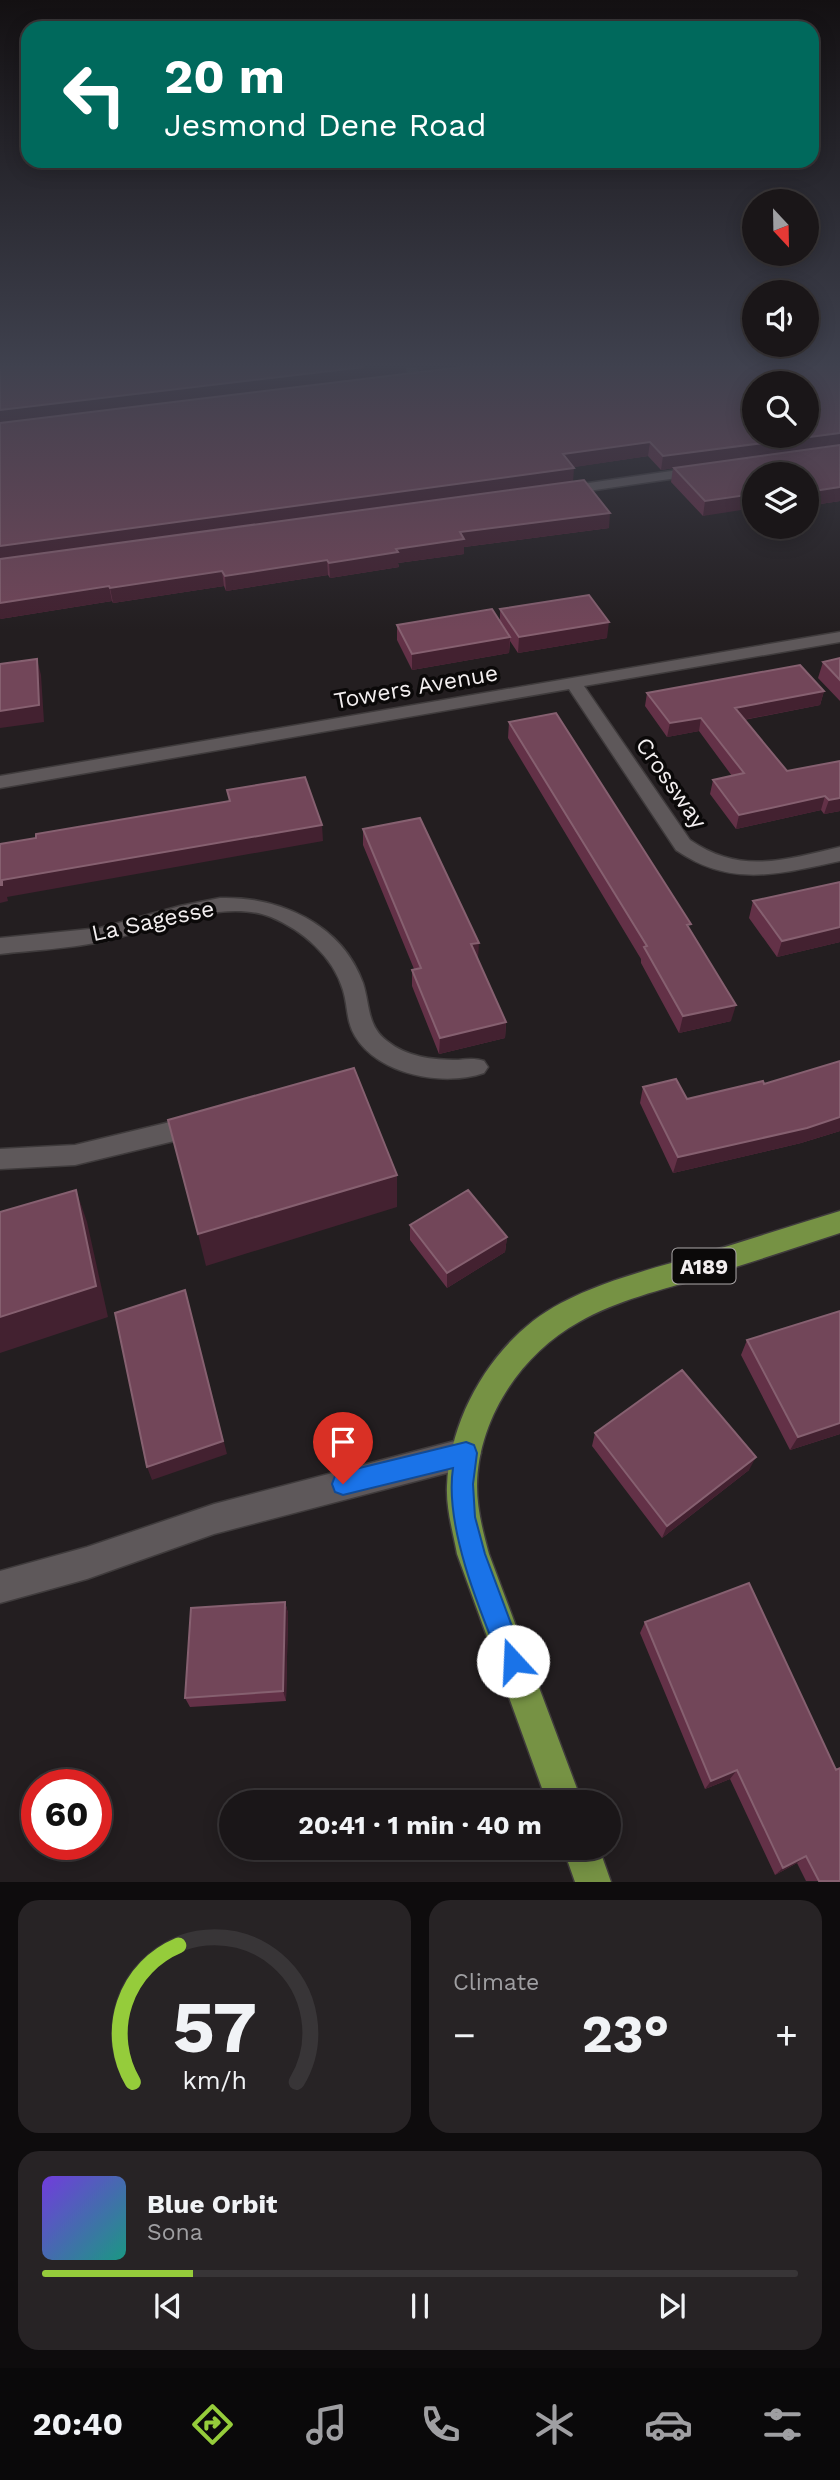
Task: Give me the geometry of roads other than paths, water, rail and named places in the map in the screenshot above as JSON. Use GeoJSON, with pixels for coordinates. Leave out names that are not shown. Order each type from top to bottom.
{"type":"FeatureCollection","features":[{"type":"Feature","properties":{"kind":"main road","name":"A189"},"geometry":{"type":"LineString","coordinates":[[560,1790],[474,1554],[464,1517],[462,1484],[466,1453],[486,1400],[508,1364],[537,1335],[569,1314],[631,1288],[840,1222]]}},
{"type":"Feature","properties":{"kind":"main road"},"geometry":{"type":"LineString","coordinates":[[585,1860],[593,1881]]}},
{"type":"Feature","properties":{"kind":"street"},"geometry":{"type":"LineString","coordinates":[[551,492],[716,469]]}},
{"type":"Feature","properties":{"kind":"street","name":"Towers Avenue"},"geometry":{"type":"LineString","coordinates":[[0,782],[840,637]]}},
{"type":"Feature","properties":{"kind":"street","name":"Crossway"},"geometry":{"type":"LineString","coordinates":[[573,683],[683,845],[692,853],[722,866],[753,871],[840,854]]}},
{"type":"Feature","properties":{"kind":"street","name":"La Sagesse"},"geometry":{"type":"LineString","coordinates":[[0,946],[94,936],[203,908],[236,905],[262,908],[290,917],[313,932],[333,953],[347,973],[355,992],[357,1017],[367,1036],[386,1051],[405,1061],[433,1069],[454,1071],[476,1067]]}},
{"type":"Feature","properties":{"kind":"street"},"geometry":{"type":"LineString","coordinates":[[0,1159],[53,1158],[105,1149],[225,1118]]}},
{"type":"Feature","properties":{"kind":"street"},"geometry":{"type":"LineString","coordinates":[[0,1587],[88,1563],[214,1519],[466,1453]]}}]}
